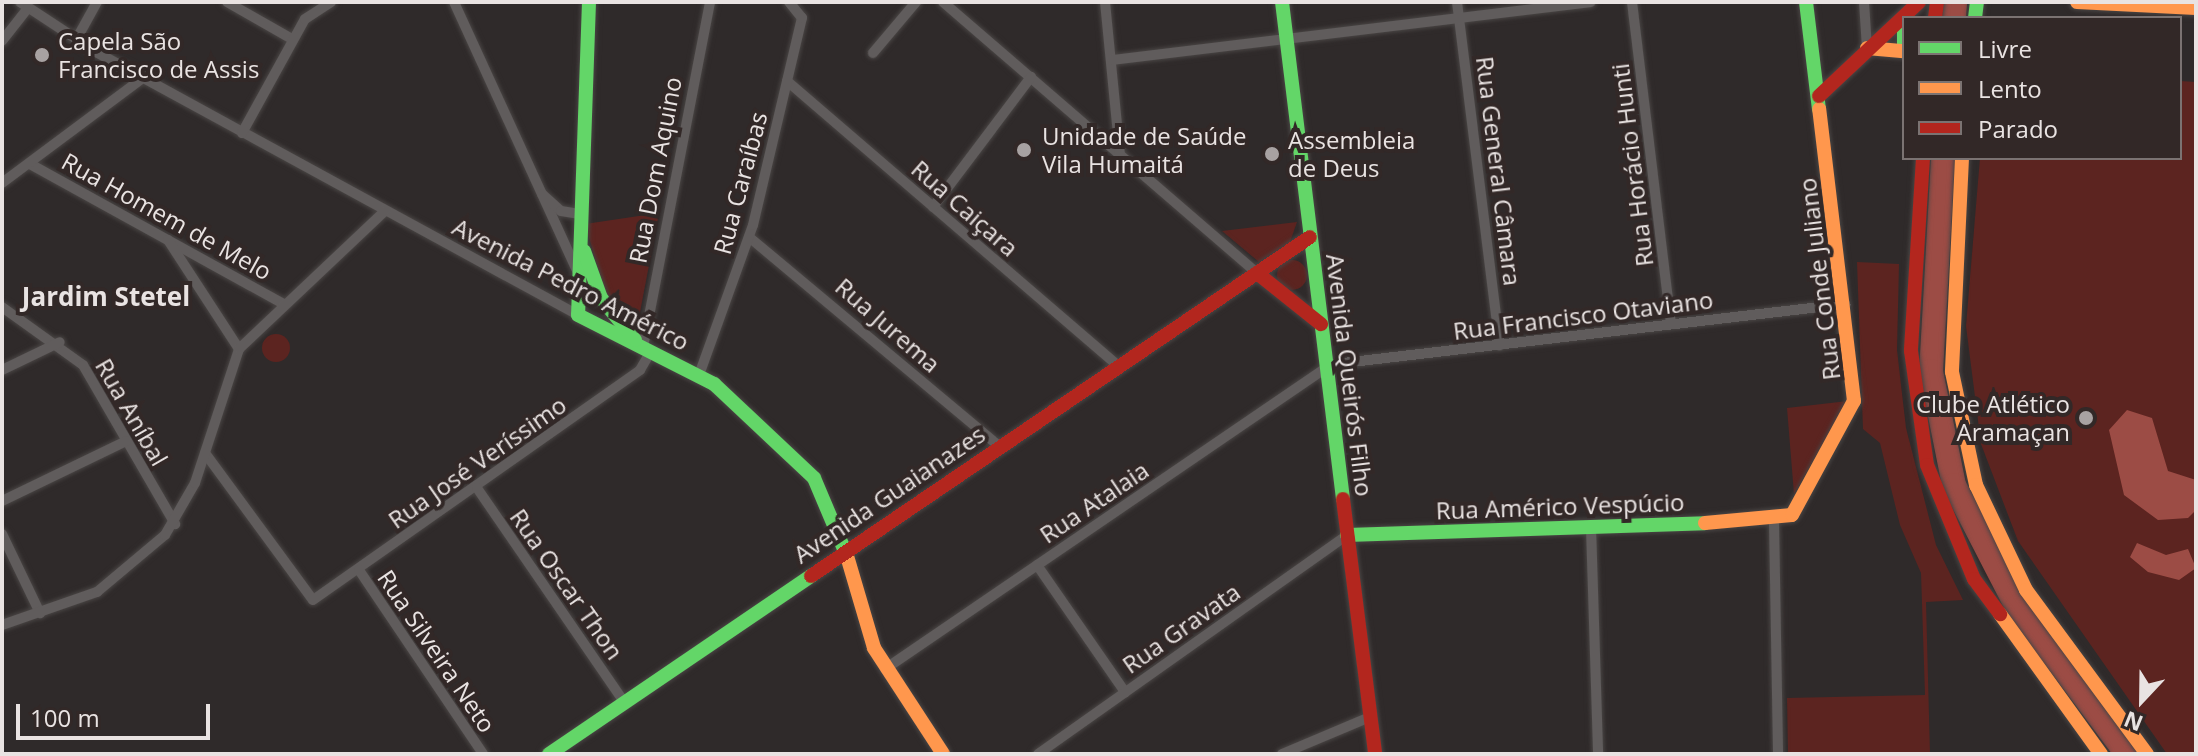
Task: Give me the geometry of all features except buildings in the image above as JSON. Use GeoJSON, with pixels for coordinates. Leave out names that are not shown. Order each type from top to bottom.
{"type":"FeatureCollection","features":[{"type":"Feature","properties":{"kind":"main road"},"geometry":{"type":"LineString","coordinates":[[581,317],[578,273],[589,2]]}},
{"type":"Feature","properties":{"kind":"main road","name":"Avenida Queirós Filho"},"geometry":{"type":"LineString","coordinates":[[1282,2],[1375,754]]}},
{"type":"Feature","properties":{"kind":"main road","name":"Rua Conde Juliano"},"geometry":{"type":"LineString","coordinates":[[1774,521],[1792,515],[1852,414],[1845,304],[1806,2]]}},
{"type":"Feature","properties":{"kind":"main road"},"geometry":{"type":"LineString","coordinates":[[2077,2],[2196,8]]}},
{"type":"Feature","properties":{"kind":"main road"},"geometry":{"type":"LineString","coordinates":[[1819,96],[1867,48],[1902,19]]}},
{"type":"Feature","properties":{"kind":"main road"},"geometry":{"type":"LineString","coordinates":[[1867,48],[1902,50]]}},
{"type":"Feature","properties":{"kind":"main road"},"geometry":{"type":"LineString","coordinates":[[1923,160],[1911,351],[1927,465],[1974,579],[2101,754]]}},
{"type":"Feature","properties":{"kind":"main road"},"geometry":{"type":"LineString","coordinates":[[1962,160],[1951,359],[1976,485],[2026,590],[2147,754]]}},
{"type":"Feature","properties":{"kind":"main road"},"geometry":{"type":"LineString","coordinates":[[580,220],[601,298],[645,348]]}},
{"type":"Feature","properties":{"kind":"main road","name":"Avenida Guaianazes"},"geometry":{"type":"LineString","coordinates":[[549,754],[1117,365],[1310,237]]}},
{"type":"Feature","properties":{"kind":"main road"},"geometry":{"type":"LineString","coordinates":[[1257,273],[1321,324]]}},
{"type":"Feature","properties":{"kind":"main road"},"geometry":{"type":"LineString","coordinates":[[581,317],[601,298]]}},
{"type":"Feature","properties":{"kind":"main road","name":"Avenida Pedro Américo"},"geometry":{"type":"LineString","coordinates":[[581,317],[699,375],[814,478],[836,521],[841,553],[885,669],[937,752]]}},
{"type":"Feature","properties":{"kind":"main road","name":"Rua Américo Vespúcio"},"geometry":{"type":"LineString","coordinates":[[1347,535],[1774,521]]}},
{"type":"Feature","properties":{"kind":"street"},"geometry":{"type":"LineString","coordinates":[[76,40],[97,2]]}},
{"type":"Feature","properties":{"kind":"street"},"geometry":{"type":"LineString","coordinates":[[227,2],[292,39]]}},
{"type":"Feature","properties":{"kind":"street"},"geometry":{"type":"LineString","coordinates":[[242,133],[292,39],[310,14],[331,2]]}},
{"type":"Feature","properties":{"kind":"street"},"geometry":{"type":"LineString","coordinates":[[454,2],[537,190],[578,273]]}},
{"type":"Feature","properties":{"kind":"street","name":"Rua Dom Aquino"},"geometry":{"type":"LineString","coordinates":[[645,348],[710,2]]}},
{"type":"Feature","properties":{"kind":"street","name":"Rua Caraíbas"},"geometry":{"type":"LineString","coordinates":[[699,375],[749,237],[787,81],[802,18],[789,2]]}},
{"type":"Feature","properties":{"kind":"street"},"geometry":{"type":"LineString","coordinates":[[873,53],[916,2]]}},
{"type":"Feature","properties":{"kind":"street"},"geometry":{"type":"LineString","coordinates":[[943,2],[1257,273]]}},
{"type":"Feature","properties":{"kind":"street"},"geometry":{"type":"LineString","coordinates":[[1105,2],[1120,154]]}},
{"type":"Feature","properties":{"kind":"street","name":"Rua General Câmara"},"geometry":{"type":"LineString","coordinates":[[1457,2],[1500,345]]}},
{"type":"Feature","properties":{"kind":"street"},"geometry":{"type":"LineString","coordinates":[[1112,60],[1590,2]]}},
{"type":"Feature","properties":{"kind":"street","name":"Rua Horácio Hunti"},"geometry":{"type":"LineString","coordinates":[[1632,2],[1671,324]]}},
{"type":"Feature","properties":{"kind":"street"},"geometry":{"type":"LineString","coordinates":[[1864,2],[1867,48]]}},
{"type":"Feature","properties":{"kind":"street"},"geometry":{"type":"LineString","coordinates":[[2,41],[24,5]]}},
{"type":"Feature","properties":{"kind":"street","name":"Avenida Pedro Américo"},"geometry":{"type":"LineString","coordinates":[[24,5],[76,40],[143,78],[581,317]]}},
{"type":"Feature","properties":{"kind":"street"},"geometry":{"type":"LineString","coordinates":[[933,207],[1031,77]]}},
{"type":"Feature","properties":{"kind":"street"},"geometry":{"type":"LineString","coordinates":[[2,183],[143,78]]}},
{"type":"Feature","properties":{"kind":"street","name":"Rua Caiçara"},"geometry":{"type":"LineString","coordinates":[[787,81],[1117,365]]}},
{"type":"Feature","properties":{"kind":"street","name":"Rua Homem de Melo"},"geometry":{"type":"LineString","coordinates":[[30,164],[284,304]]}},
{"type":"Feature","properties":{"kind":"street"},"geometry":{"type":"LineString","coordinates":[[537,190],[561,211],[580,220]]}},
{"type":"Feature","properties":{"kind":"street"},"geometry":{"type":"LineString","coordinates":[[2,625],[97,592],[175,524],[205,453],[239,349],[385,211]]}},
{"type":"Feature","properties":{"kind":"street","name":"Rua Jurema"},"geometry":{"type":"LineString","coordinates":[[749,237],[999,446]]}},
{"type":"Feature","properties":{"kind":"street"},"geometry":{"type":"LineString","coordinates":[[167,239],[239,349]]}},
{"type":"Feature","properties":{"kind":"street","name":"Rua Francisco Otaviano"},"geometry":{"type":"LineString","coordinates":[[1326,367],[1845,304]]}},
{"type":"Feature","properties":{"kind":"street","name":"Rua Aníbal"},"geometry":{"type":"LineString","coordinates":[[2,307],[60,342],[83,365],[175,524]]}},
{"type":"Feature","properties":{"kind":"street"},"geometry":{"type":"LineString","coordinates":[[2,370],[60,342]]}},
{"type":"Feature","properties":{"kind":"street","name":"Rua José Veríssimo"},"geometry":{"type":"LineString","coordinates":[[205,453],[305,596],[317,599],[640,370],[645,348]]}},
{"type":"Feature","properties":{"kind":"street","name":"Rua Atalaia"},"geometry":{"type":"LineString","coordinates":[[885,669],[1326,367]]}},
{"type":"Feature","properties":{"kind":"street"},"geometry":{"type":"LineString","coordinates":[[2,501],[126,441]]}},
{"type":"Feature","properties":{"kind":"street","name":"Rua Oscar Thon"},"geometry":{"type":"LineString","coordinates":[[477,488],[624,702]]}},
{"type":"Feature","properties":{"kind":"street"},"geometry":{"type":"LineString","coordinates":[[1774,521],[1778,754]]}},
{"type":"Feature","properties":{"kind":"street"},"geometry":{"type":"LineString","coordinates":[[1591,527],[1598,754]]}},
{"type":"Feature","properties":{"kind":"street"},"geometry":{"type":"LineString","coordinates":[[2,534],[40,613]]}},
{"type":"Feature","properties":{"kind":"street","name":"Rua Gravata"},"geometry":{"type":"LineString","coordinates":[[1038,754],[1347,535]]}},
{"type":"Feature","properties":{"kind":"street"},"geometry":{"type":"LineString","coordinates":[[1037,565],[1125,692]]}},
{"type":"Feature","properties":{"kind":"street","name":"Rua Silveira Neto"},"geometry":{"type":"LineString","coordinates":[[359,570],[483,754]]}},
{"type":"Feature","properties":{"kind":"street"},"geometry":{"type":"LineString","coordinates":[[1282,754],[1370,717]]}},
{"type":"Feature","properties":{"kind":"shaded area","name":"Clube Atlético Aramaçan"},"geometry":{"type":"Polygon","coordinates":[[[2182,81],[2196,82],[2196,754],[2167,754],[2018,541],[1981,444],[1966,326],[1980,160],[2182,160],[2182,81]]]}},
{"type":"Feature","properties":{"kind":"shaded area"},"geometry":{"type":"Polygon","coordinates":[[[659,213],[637,328],[605,292],[585,224],[659,213]]]}},
{"type":"Feature","properties":{"kind":"shaded area"},"geometry":{"type":"Polygon","coordinates":[[[1297,222],[1290,242],[1259,262],[1222,231],[1297,222]]]}},
{"type":"Feature","properties":{"kind":"shaded area"},"geometry":{"type":"Polygon","coordinates":[[[1292,260],[1303,264],[1307,275],[1303,286],[1292,290],[1281,286],[1277,275],[1281,264],[1292,260]]]}},
{"type":"Feature","properties":{"kind":"shaded area"},"geometry":{"type":"Polygon","coordinates":[[[1857,262],[1899,264],[1897,350],[1906,428],[1936,545],[1963,600],[1926,602],[1930,754],[1788,754],[1787,698],[1925,695],[1921,573],[1900,525],[1880,443],[1863,429],[1857,262]]]}},
{"type":"Feature","properties":{"kind":"shaded area"},"geometry":{"type":"Polygon","coordinates":[[[276,334],[286,338],[290,348],[286,358],[276,362],[266,358],[262,348],[266,338],[276,334]]]}},
{"type":"Feature","properties":{"kind":"shaded area"},"geometry":{"type":"Polygon","coordinates":[[[1848,401],[1794,494],[1787,408],[1848,401]]]}},
{"type":"Feature","properties":{"kind":"shaded area"},"geometry":{"type":"Polygon","coordinates":[[[2127,410],[2152,418],[2168,471],[2196,480],[2196,510],[2188,518],[2158,520],[2124,495],[2109,430],[2127,410]]]}},
{"type":"Feature","properties":{"kind":"shaded area"},"geometry":{"type":"Polygon","coordinates":[[[2137,543],[2166,555],[2188,549],[2196,568],[2179,580],[2148,572],[2130,557],[2137,543]]]}},
{"type":"Feature","properties":{"kind":"waterway"},"geometry":{"type":"LineString","coordinates":[[1954,16],[1955,2]]}},
{"type":"Feature","properties":{"kind":"waterway"},"geometry":{"type":"LineString","coordinates":[[1943,160],[1931,371],[1954,485],[2017,607],[2127,754]]}},
{"type":"Feature","properties":{"kind":"traffic: fast"},"geometry":{"type":"LineString","coordinates":[[589,2],[578,315],[714,384],[814,478],[847,556]]}},
{"type":"Feature","properties":{"kind":"traffic: fast"},"geometry":{"type":"LineString","coordinates":[[1282,2],[1343,499]]}},
{"type":"Feature","properties":{"kind":"traffic: fast"},"geometry":{"type":"LineString","coordinates":[[1806,2],[1819,109]]}},
{"type":"Feature","properties":{"kind":"traffic: fast"},"geometry":{"type":"LineString","coordinates":[[1975,16],[1977,2]]}},
{"type":"Feature","properties":{"kind":"traffic: fast"},"geometry":{"type":"LineString","coordinates":[[584,251],[601,298],[635,340]]}},
{"type":"Feature","properties":{"kind":"traffic: fast"},"geometry":{"type":"LineString","coordinates":[[1347,535],[1705,523]]}},
{"type":"Feature","properties":{"kind":"traffic: fast"},"geometry":{"type":"LineString","coordinates":[[549,754],[811,576]]}},
{"type":"Feature","properties":{"kind":"traffic: slow"},"geometry":{"type":"LineString","coordinates":[[2077,2],[2196,8]]}},
{"type":"Feature","properties":{"kind":"traffic: slow"},"geometry":{"type":"LineString","coordinates":[[1867,48],[1902,51]]}},
{"type":"Feature","properties":{"kind":"traffic: slow"},"geometry":{"type":"LineString","coordinates":[[1705,523],[1792,515],[1854,401],[1819,109]]}},
{"type":"Feature","properties":{"kind":"traffic: slow"},"geometry":{"type":"LineString","coordinates":[[1962,160],[1952,372],[1976,485],[2026,590],[2147,754]]}},
{"type":"Feature","properties":{"kind":"traffic: slow"},"geometry":{"type":"LineString","coordinates":[[847,556],[874,648],[943,754]]}},
{"type":"Feature","properties":{"kind":"traffic: slow"},"geometry":{"type":"LineString","coordinates":[[2000,614],[2101,754]]}},
{"type":"Feature","properties":{"kind":"traffic: jam"},"geometry":{"type":"LineString","coordinates":[[1904,16],[1919,2]]}},
{"type":"Feature","properties":{"kind":"traffic: jam"},"geometry":{"type":"LineString","coordinates":[[1935,16],[1937,2]]}},
{"type":"Feature","properties":{"kind":"traffic: jam"},"geometry":{"type":"LineString","coordinates":[[1819,96],[1902,18]]}},
{"type":"Feature","properties":{"kind":"traffic: jam"},"geometry":{"type":"LineString","coordinates":[[1923,160],[1911,351],[1927,465],[1974,579],[2000,614]]}},
{"type":"Feature","properties":{"kind":"traffic: jam"},"geometry":{"type":"LineString","coordinates":[[811,576],[1310,237]]}},
{"type":"Feature","properties":{"kind":"traffic: jam"},"geometry":{"type":"LineString","coordinates":[[1257,273],[1321,324]]}},
{"type":"Feature","properties":{"kind":"traffic: jam"},"geometry":{"type":"LineString","coordinates":[[1343,499],[1375,754]]}},
{"type":"Feature","properties":{"kind":"place","name":"Capela São Francisco de Assis"},"geometry":{"type":"Point","coordinates":[42,55]}},
{"type":"Feature","properties":{"kind":"place","name":"Unidade de Saúde Vila Humaitá"},"geometry":{"type":"Point","coordinates":[1024,150]}},
{"type":"Feature","properties":{"kind":"place","name":"Assembleia de Deus"},"geometry":{"type":"Point","coordinates":[1272,154]}},
{"type":"Feature","properties":{"kind":"place","name":"Clube Atlético Aramaçan"},"geometry":{"type":"Point","coordinates":[2086,418]}},
{"type":"Feature","properties":{"kind":"district","name":"Jardim Stetel"},"geometry":{"type":"Point","coordinates":[106,297]}}]}
